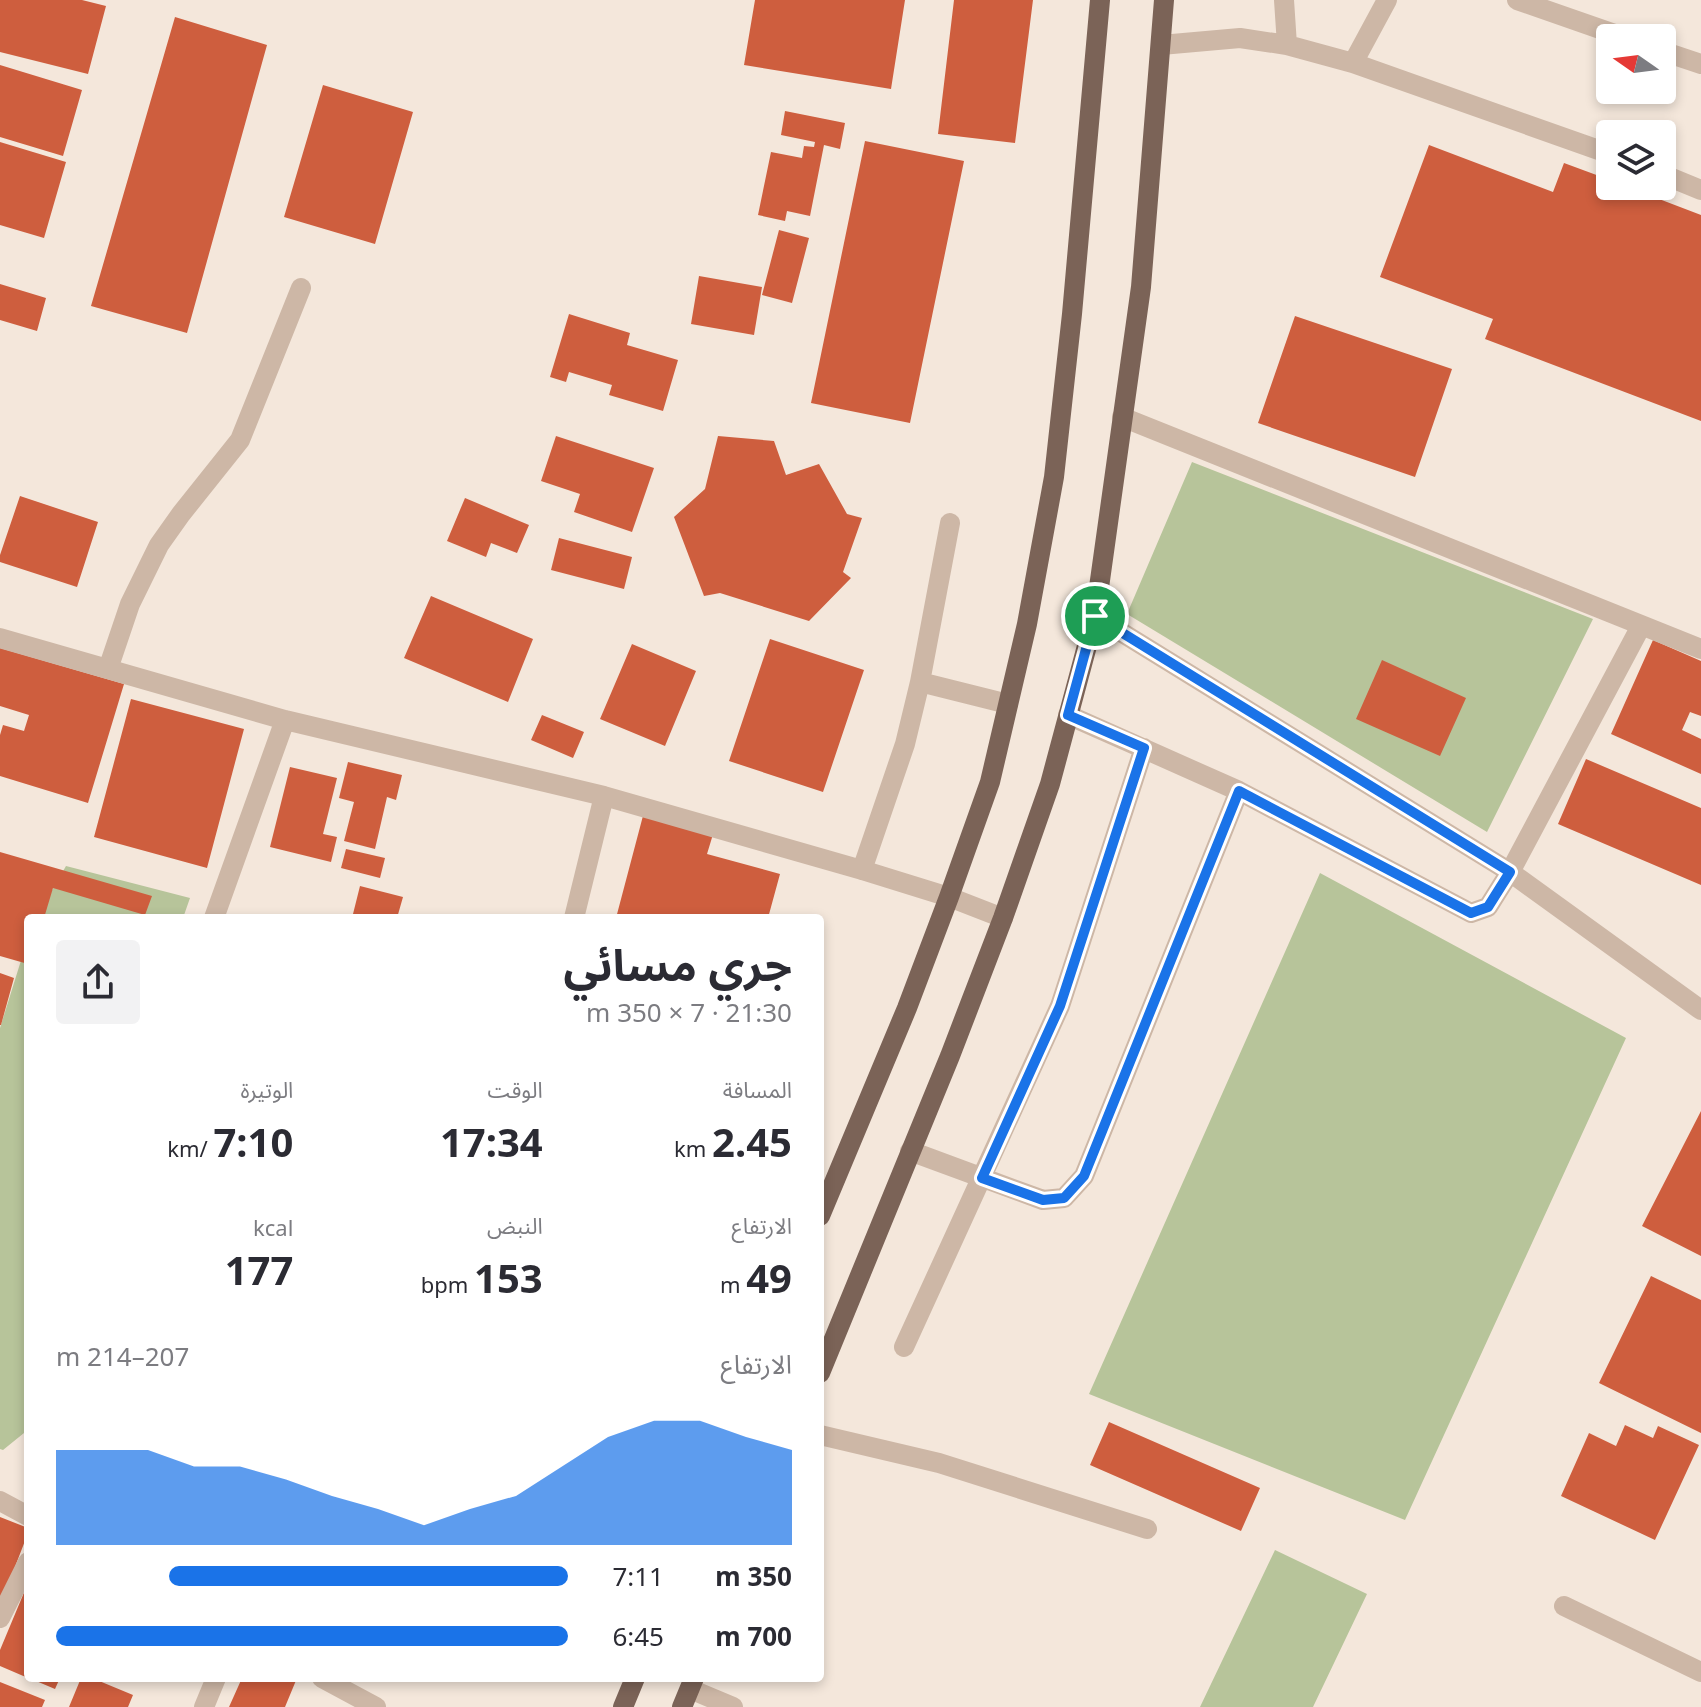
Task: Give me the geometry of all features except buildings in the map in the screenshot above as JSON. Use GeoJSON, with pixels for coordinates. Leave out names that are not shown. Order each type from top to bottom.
{"type":"FeatureCollection","features":[{"type":"Feature","properties":{"kind":"main road"},"geometry":{"type":"LineString","coordinates":[[824,1206],[907,1008],[990,782],[1027,624],[1054,477],[1100,0]]}},
{"type":"Feature","properties":{"kind":"main road"},"geometry":{"type":"LineString","coordinates":[[824,1363],[1003,918],[1050,784],[1095,616],[1141,287],[1164,0]]}},
{"type":"Feature","properties":{"kind":"main road"},"geometry":{"type":"LineString","coordinates":[[623,1707],[633,1682]]}},
{"type":"Feature","properties":{"kind":"street"},"geometry":{"type":"LineString","coordinates":[[1284,0],[1287,45]]}},
{"type":"Feature","properties":{"kind":"street"},"geometry":{"type":"LineString","coordinates":[[1353,63],[1387,0]]}},
{"type":"Feature","properties":{"kind":"street"},"geometry":{"type":"LineString","coordinates":[[1517,0],[1596,28]]}},
{"type":"Feature","properties":{"kind":"street"},"geometry":{"type":"LineString","coordinates":[[1161,45],[1240,38],[1287,45],[1353,63],[1596,149]]}},
{"type":"Feature","properties":{"kind":"street"},"geometry":{"type":"LineString","coordinates":[[1676,56],[1701,64]]}},
{"type":"Feature","properties":{"kind":"street"},"geometry":{"type":"LineString","coordinates":[[1676,180],[1701,190]]}},
{"type":"Feature","properties":{"kind":"street"},"geometry":{"type":"LineString","coordinates":[[108,669],[130,604],[159,545],[240,440],[301,288]]}},
{"type":"Feature","properties":{"kind":"street"},"geometry":{"type":"LineString","coordinates":[[1122,417],[1701,649]]}},
{"type":"Feature","properties":{"kind":"street"},"geometry":{"type":"LineString","coordinates":[[862,870],[905,744],[950,523]]}},
{"type":"Feature","properties":{"kind":"street"},"geometry":{"type":"LineString","coordinates":[[1095,616],[1510,872],[1701,1010]]}},
{"type":"Feature","properties":{"kind":"street"},"geometry":{"type":"LineString","coordinates":[[1068,715],[1239,791],[1471,913],[1488,907],[1510,872],[1641,626]]}},
{"type":"Feature","properties":{"kind":"street"},"geometry":{"type":"LineString","coordinates":[[0,638],[285,720],[604,796],[862,870],[949,897],[1003,918]]}},
{"type":"Feature","properties":{"kind":"street"},"geometry":{"type":"LineString","coordinates":[[920,682],[1008,704]]}},
{"type":"Feature","properties":{"kind":"street"},"geometry":{"type":"LineString","coordinates":[[215,914],[285,720]]}},
{"type":"Feature","properties":{"kind":"street"},"geometry":{"type":"LineString","coordinates":[[904,1347],[1060,1006],[1144,748]]}},
{"type":"Feature","properties":{"kind":"street"},"geometry":{"type":"LineString","coordinates":[[910,1151],[1043,1200],[1064,1198],[1084,1176],[1239,791]]}},
{"type":"Feature","properties":{"kind":"street"},"geometry":{"type":"LineString","coordinates":[[575,914],[604,796]]}},
{"type":"Feature","properties":{"kind":"street"},"geometry":{"type":"LineString","coordinates":[[824,1436],[939,1463],[1147,1529]]}},
{"type":"Feature","properties":{"kind":"street"},"geometry":{"type":"LineString","coordinates":[[0,1501],[24,1514]]}},
{"type":"Feature","properties":{"kind":"street"},"geometry":{"type":"LineString","coordinates":[[0,1618],[24,1570]]}},
{"type":"Feature","properties":{"kind":"street"},"geometry":{"type":"LineString","coordinates":[[1564,1606],[1701,1672]]}},
{"type":"Feature","properties":{"kind":"street"},"geometry":{"type":"LineString","coordinates":[[204,1707],[214,1682]]}},
{"type":"Feature","properties":{"kind":"street"},"geometry":{"type":"LineString","coordinates":[[329,1682],[376,1707]]}},
{"type":"Feature","properties":{"kind":"street"},"geometry":{"type":"LineString","coordinates":[[689,1691],[733,1707]]}},
{"type":"Feature","properties":{"kind":"green space"},"geometry":{"type":"Polygon","coordinates":[[[1192,462],[1593,619],[1487,832],[1127,614],[1192,462]]]}},
{"type":"Feature","properties":{"kind":"green space"},"geometry":{"type":"Polygon","coordinates":[[[66,866],[190,898],[184,914],[38,914],[66,866]]]}},
{"type":"Feature","properties":{"kind":"green space"},"geometry":{"type":"Polygon","coordinates":[[[1320,873],[1626,1038],[1405,1520],[1089,1394],[1320,873]]]}},
{"type":"Feature","properties":{"kind":"green space"},"geometry":{"type":"Polygon","coordinates":[[[24,951],[24,1433],[3,1450],[0,1449],[0,1028],[24,951]]]}},
{"type":"Feature","properties":{"kind":"green space"},"geometry":{"type":"Polygon","coordinates":[[[1275,1550],[1367,1594],[1313,1707],[1200,1707],[1275,1550]]]}},
{"type":"Feature","properties":{"kind":"route"},"geometry":{"type":"LineString","coordinates":[[1095,616],[1510,872],[1488,907],[1471,913],[1239,791],[1084,1176],[1064,1198],[1043,1200],[982,1178],[1060,1006],[1144,748],[1068,715],[1095,616]]}}]}
